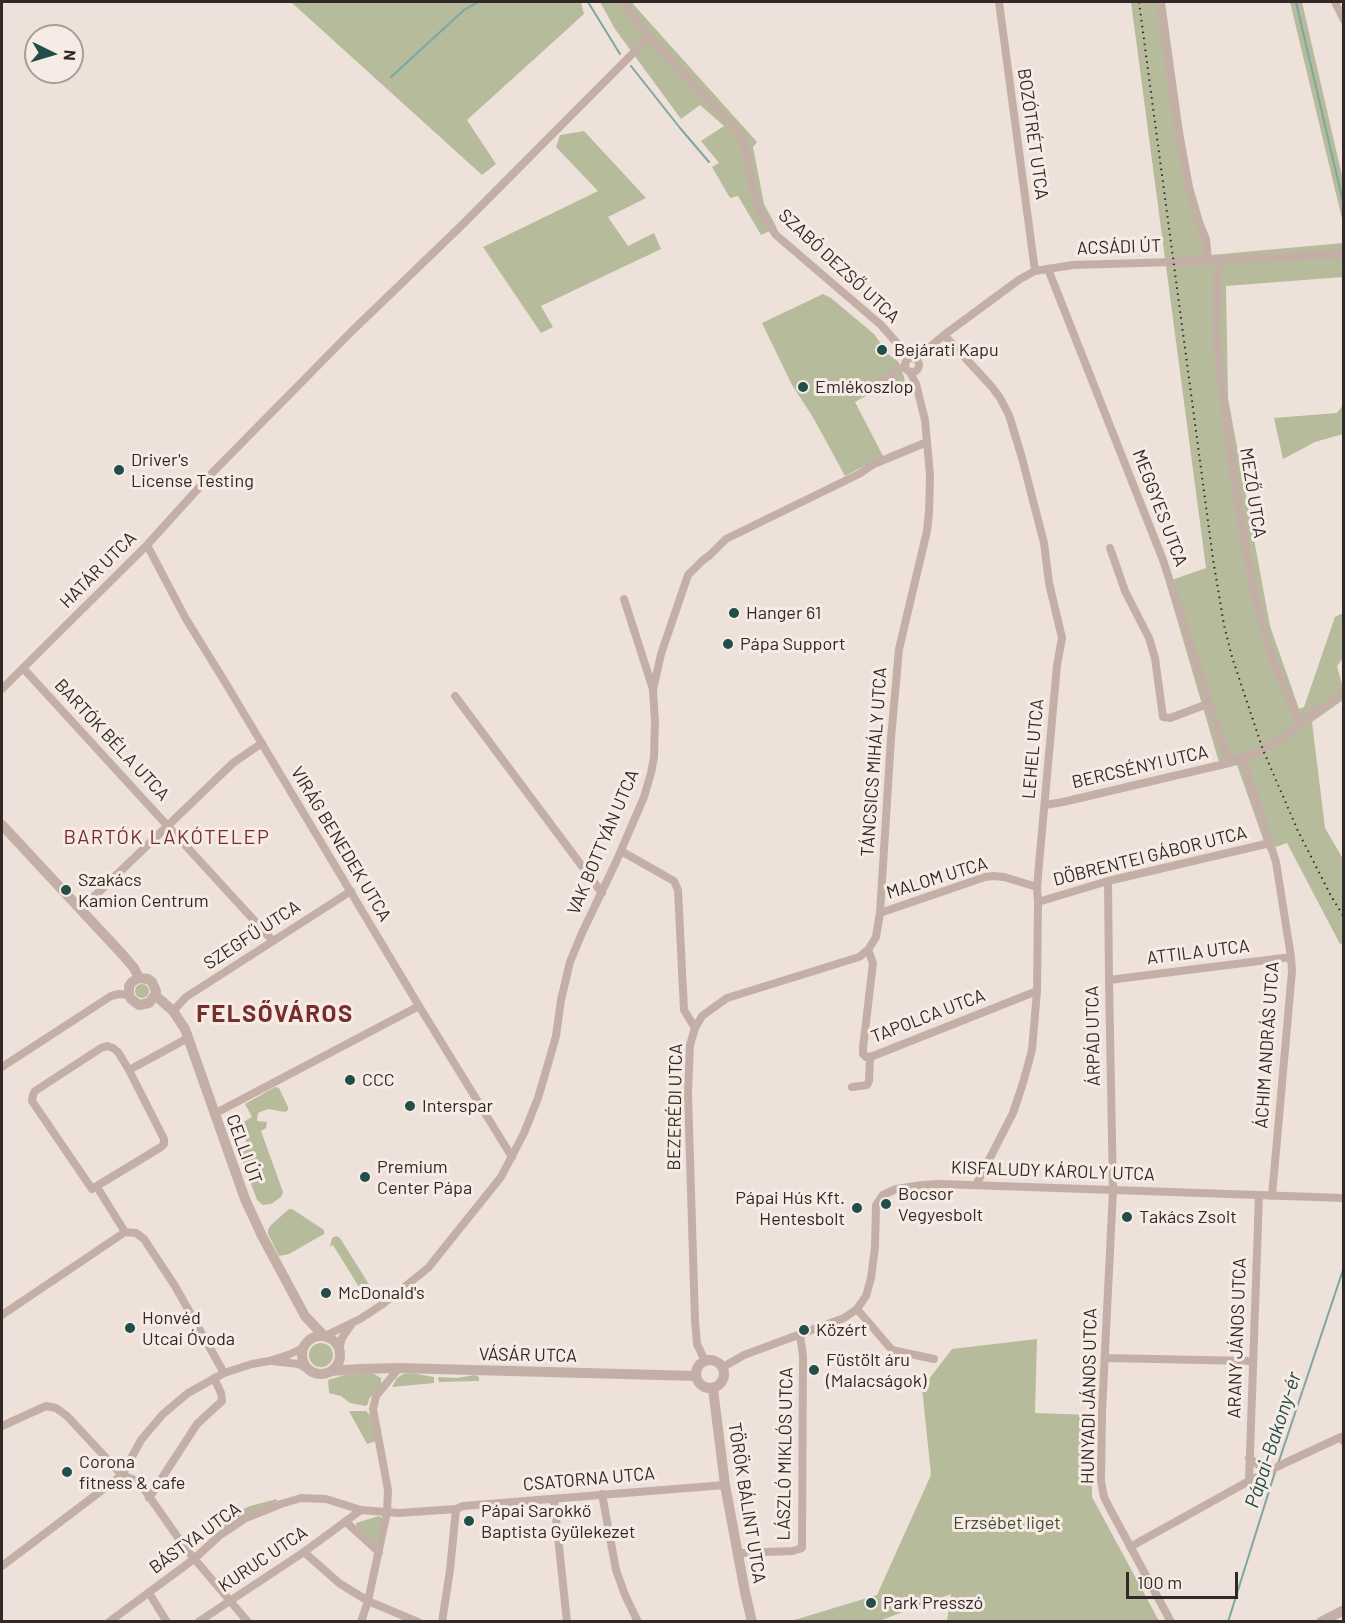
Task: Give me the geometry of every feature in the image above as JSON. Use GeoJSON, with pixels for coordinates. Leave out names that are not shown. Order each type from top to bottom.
{"type":"FeatureCollection","features":[{"type":"Feature","properties":{"kind":"street","name":"SZABÓ DEZSŐ UTCA"},"geometry":{"type":"LineString","coordinates":[[622,2],[649,37],[739,134],[744,144],[759,210],[776,235],[881,325],[911,364]]}},
{"type":"Feature","properties":{"kind":"street","name":"BOZÓTRÉT UTCA"},"geometry":{"type":"LineString","coordinates":[[999,2],[1035,272]]}},
{"type":"Feature","properties":{"kind":"street","name":"MEZŐ UTCA"},"geometry":{"type":"LineString","coordinates":[[1160,2],[1189,187],[1213,260],[1216,339],[1246,552],[1257,605],[1273,660],[1300,724]]}},
{"type":"Feature","properties":{"kind":"street"},"geometry":{"type":"LineString","coordinates":[[1335,2],[1344,20]]}},
{"type":"Feature","properties":{"kind":"street","name":"HATÁR UTCA"},"geometry":{"type":"LineString","coordinates":[[2,689],[147,545],[214,471],[352,331],[461,226],[649,37]]}},
{"type":"Feature","properties":{"kind":"street","name":"ACSÁDI ÚT"},"geometry":{"type":"LineString","coordinates":[[865,390],[911,364],[944,334],[1020,279],[1035,272],[1073,265],[1344,254]]}},
{"type":"Feature","properties":{"kind":"street","name":"MEGGYES UTCA"},"geometry":{"type":"LineString","coordinates":[[1048,269],[1163,560],[1229,763]]}},
{"type":"Feature","properties":{"kind":"street","name":"LEHEL UTCA"},"geometry":{"type":"LineString","coordinates":[[944,334],[992,387],[1009,415],[1044,543],[1049,583],[1062,638],[1056,676],[1037,886],[1037,991],[1032,1050],[1023,1083],[1006,1127],[976,1185]]}},
{"type":"Feature","properties":{"kind":"street","name":"TÁNCSICS MIHÁLY UTCA"},"geometry":{"type":"LineString","coordinates":[[868,950],[876,937],[880,913],[899,649],[927,531],[929,512],[930,476],[925,420],[911,364]]}},
{"type":"Feature","properties":{"kind":"street","name":"VAK BOTTYÁN UTCA"},"geometry":{"type":"LineString","coordinates":[[324,1336],[351,1324],[383,1304],[428,1268],[501,1177],[512,1157],[538,1098],[556,1036],[570,962],[644,797],[654,757],[653,690],[661,654],[688,575],[726,539],[859,474],[874,464],[927,442]]}},
{"type":"Feature","properties":{"kind":"street","name":"VIRÁG BENEDEK UTCA"},"geometry":{"type":"LineString","coordinates":[[147,545],[186,620],[512,1157]]}},
{"type":"Feature","properties":{"kind":"street"},"geometry":{"type":"LineString","coordinates":[[1110,548],[1125,591],[1149,638],[1155,658],[1163,717],[1170,718],[1210,703]]}},
{"type":"Feature","properties":{"kind":"street"},"geometry":{"type":"LineString","coordinates":[[624,599],[653,690]]}},
{"type":"Feature","properties":{"kind":"street","name":"BARTÓK BÉLA UTCA"},"geometry":{"type":"LineString","coordinates":[[23,668],[273,941]]}},
{"type":"Feature","properties":{"kind":"street","name":"BERCSÉNYI UTCA"},"geometry":{"type":"LineString","coordinates":[[1045,805],[1229,763],[1274,743],[1344,692]]}},
{"type":"Feature","properties":{"kind":"street"},"geometry":{"type":"LineString","coordinates":[[454,696],[602,893]]}},
{"type":"Feature","properties":{"kind":"street"},"geometry":{"type":"LineString","coordinates":[[80,910],[232,763],[262,743]]}},
{"type":"Feature","properties":{"kind":"street","name":"ÁCHIM ANDRÁS UTCA"},"geometry":{"type":"LineString","coordinates":[[1242,758],[1276,862],[1292,971],[1272,1196]]}},
{"type":"Feature","properties":{"kind":"street","name":"CELLI ÚT"},"geometry":{"type":"LineString","coordinates":[[2,825],[134,968],[139,978],[152,982],[156,990],[155,995],[173,1011],[185,1029],[245,1199],[305,1316],[324,1336]]}},
{"type":"Feature","properties":{"kind":"street","name":"DÖBRENTEI GÁBOR UTCA"},"geometry":{"type":"LineString","coordinates":[[1038,902],[1108,881],[1270,843]]}},
{"type":"Feature","properties":{"kind":"street","name":"BEZERÉDI UTCA"},"geometry":{"type":"LineString","coordinates":[[621,851],[674,881],[678,890],[684,1010],[695,1028],[690,1045],[688,1093],[694,1299],[697,1344],[705,1361]]}},
{"type":"Feature","properties":{"kind":"street","name":"MALOM UTCA"},"geometry":{"type":"LineString","coordinates":[[880,913],[985,877],[1004,877],[1037,886]]}},
{"type":"Feature","properties":{"kind":"street","name":"ÁRPÁD UTCA"},"geometry":{"type":"LineString","coordinates":[[1108,881],[1113,1190]]}},
{"type":"Feature","properties":{"kind":"street","name":"SZEGFŰ UTCA"},"geometry":{"type":"LineString","coordinates":[[173,1011],[186,997],[351,891]]}},
{"type":"Feature","properties":{"kind":"street"},"geometry":{"type":"LineString","coordinates":[[695,1028],[702,1016],[727,998],[859,957],[868,950]]}},
{"type":"Feature","properties":{"kind":"street","name":"TAPOLCA UTCA"},"geometry":{"type":"LineString","coordinates":[[868,950],[873,963],[863,1048],[863,1054],[866,1057],[1037,991]]}},
{"type":"Feature","properties":{"kind":"street","name":"ATTILA UTCA"},"geometry":{"type":"LineString","coordinates":[[1109,980],[1291,957]]}},
{"type":"Feature","properties":{"kind":"street"},"geometry":{"type":"LineString","coordinates":[[139,978],[129,986],[131,999],[140,1005],[149,1003],[155,995]]}},
{"type":"Feature","properties":{"kind":"street"},"geometry":{"type":"LineString","coordinates":[[2,1067],[111,996],[129,995]]}},
{"type":"Feature","properties":{"kind":"street"},"geometry":{"type":"LineString","coordinates":[[214,1114],[419,1006]]}},
{"type":"Feature","properties":{"kind":"street"},"geometry":{"type":"LineString","coordinates":[[129,1070],[188,1038]]}},
{"type":"Feature","properties":{"kind":"street"},"geometry":{"type":"LineString","coordinates":[[101,1048],[113,1048],[129,1070],[164,1138],[164,1144],[93,1189],[32,1101],[33,1095],[35,1091],[101,1048]]}},
{"type":"Feature","properties":{"kind":"street"},"geometry":{"type":"LineString","coordinates":[[852,1087],[867,1085],[870,1057]]}},
{"type":"Feature","properties":{"kind":"street","name":"KISFALUDY KÁROLY UTCA"},"geometry":{"type":"LineString","coordinates":[[857,1309],[866,1296],[872,1278],[876,1206],[883,1195],[896,1189],[922,1185],[976,1185],[1344,1198]]}},
{"type":"Feature","properties":{"kind":"street"},"geometry":{"type":"LineString","coordinates":[[97,1187],[125,1232]]}},
{"type":"Feature","properties":{"kind":"street","name":"HUNYADI JÁNOS UTCA"},"geometry":{"type":"LineString","coordinates":[[1113,1190],[1102,1412],[1101,1481],[1104,1497],[1171,1622]]}},
{"type":"Feature","properties":{"kind":"street","name":"ARANY JÁNOS UTCA"},"geometry":{"type":"LineString","coordinates":[[1249,1481],[1259,1196]]}},
{"type":"Feature","properties":{"kind":"street"},"geometry":{"type":"LineString","coordinates":[[2,1315],[125,1232],[136,1233],[144,1239],[176,1286],[224,1373]]}},
{"type":"Feature","properties":{"kind":"street"},"geometry":{"type":"LineString","coordinates":[[723,1367],[744,1355],[844,1318],[857,1309],[892,1350],[934,1359]]}},
{"type":"Feature","properties":{"kind":"street","name":"CELLI ÚT"},"geometry":{"type":"LineString","coordinates":[[304,1345],[307,1328],[305,1316]]}},
{"type":"Feature","properties":{"kind":"street"},"geometry":{"type":"LineString","coordinates":[[269,1361],[298,1364],[316,1374],[331,1371],[338,1364],[342,1338],[351,1324]]}},
{"type":"Feature","properties":{"kind":"street","name":"LÁSZLÓ MIKLÓS UTCA"},"geometry":{"type":"LineString","coordinates":[[739,1553],[796,1551],[802,1548],[803,1356],[800,1335]]}},
{"type":"Feature","properties":{"kind":"street"},"geometry":{"type":"LineString","coordinates":[[2,1566],[122,1474],[141,1440],[163,1414],[188,1393],[214,1378],[288,1354],[313,1337],[324,1336],[334,1341],[339,1351],[359,1369]]}},
{"type":"Feature","properties":{"kind":"street"},"geometry":{"type":"LineString","coordinates":[[304,1345],[301,1355],[306,1368]]}},
{"type":"Feature","properties":{"kind":"street"},"geometry":{"type":"LineString","coordinates":[[1105,1358],[1252,1361]]}},
{"type":"Feature","properties":{"kind":"street"},"geometry":{"type":"LineString","coordinates":[[705,1361],[715,1361],[723,1367],[725,1376],[721,1384],[713,1389],[704,1388],[700,1384],[696,1376],[698,1367],[705,1361]]}},
{"type":"Feature","properties":{"kind":"street"},"geometry":{"type":"LineString","coordinates":[[361,1622],[380,1552],[387,1512],[388,1490],[373,1409],[376,1396],[399,1368]]}},
{"type":"Feature","properties":{"kind":"street","name":"VÁSÁR UTCA"},"geometry":{"type":"LineString","coordinates":[[331,1371],[399,1368],[696,1376]]}},
{"type":"Feature","properties":{"kind":"street"},"geometry":{"type":"LineString","coordinates":[[149,1498],[197,1424],[222,1401],[214,1378]]}},
{"type":"Feature","properties":{"kind":"street","name":"TÖRÖK BÁLINT UTCA"},"geometry":{"type":"LineString","coordinates":[[713,1389],[725,1485],[745,1592],[753,1622]]}},
{"type":"Feature","properties":{"kind":"street"},"geometry":{"type":"LineString","coordinates":[[2,1426],[46,1406],[56,1408],[67,1416],[122,1474],[139,1482],[194,1559],[248,1622]]}},
{"type":"Feature","properties":{"kind":"street"},"geometry":{"type":"LineString","coordinates":[[1130,1547],[1270,1470],[1341,1437],[1344,1442]]}},
{"type":"Feature","properties":{"kind":"street"},"geometry":{"type":"LineString","coordinates":[[1249,1458],[1270,1470]]}},
{"type":"Feature","properties":{"kind":"street","name":"CSATORNA UTCA"},"geometry":{"type":"LineString","coordinates":[[456,1509],[463,1506],[725,1485]]}},
{"type":"Feature","properties":{"kind":"street"},"geometry":{"type":"LineString","coordinates":[[602,1494],[616,1570],[638,1622]]}},
{"type":"Feature","properties":{"kind":"street","name":"BÁSTYA UTCA"},"geometry":{"type":"LineString","coordinates":[[109,1622],[194,1559],[219,1536],[246,1518],[301,1498],[326,1499],[361,1510],[387,1512]]}},
{"type":"Feature","properties":{"kind":"street"},"geometry":{"type":"LineString","coordinates":[[554,1499],[567,1622]]}},
{"type":"Feature","properties":{"kind":"street"},"geometry":{"type":"LineString","coordinates":[[387,1512],[456,1509],[442,1622]]}},
{"type":"Feature","properties":{"kind":"street","name":"KURUC UTCA"},"geometry":{"type":"LineString","coordinates":[[198,1622],[304,1552],[361,1510]]}},
{"type":"Feature","properties":{"kind":"street"},"geometry":{"type":"LineString","coordinates":[[346,1522],[380,1552]]}},
{"type":"Feature","properties":{"kind":"street"},"geometry":{"type":"LineString","coordinates":[[304,1552],[339,1583],[368,1601],[418,1622]]}},
{"type":"Feature","properties":{"kind":"street"},"geometry":{"type":"LineString","coordinates":[[149,1593],[167,1622]]}},
{"type":"Feature","properties":{"kind":"street"},"geometry":{"type":"LineString","coordinates":[[1321,1622],[1344,1610]]}},
{"type":"Feature","properties":{"kind":"street"},"geometry":{"type":"LineString","coordinates":[[123,1612],[129,1622]]}},
{"type":"Feature","properties":{"kind":"green space"},"geometry":{"type":"Polygon","coordinates":[[[291,2],[581,2],[584,14],[467,120],[496,164],[482,175],[291,2]]]}},
{"type":"Feature","properties":{"kind":"green space"},"geometry":{"type":"Polygon","coordinates":[[[600,2],[633,2],[757,142],[753,147],[764,204],[777,228],[761,235],[738,196],[730,198],[712,167],[719,163],[701,141],[724,126],[700,105],[681,119],[615,29],[600,2]]]}},
{"type":"Feature","properties":{"kind":"green space"},"geometry":{"type":"Polygon","coordinates":[[[1131,2],[1165,2],[1190,183],[1211,255],[1343,243],[1343,277],[1226,286],[1228,398],[1270,626],[1299,709],[1304,707],[1335,617],[1343,613],[1343,658],[1337,666],[1343,688],[1343,700],[1312,722],[1325,828],[1343,859],[1343,943],[1340,944],[1287,843],[1267,850],[1237,765],[1221,769],[1166,582],[1206,568],[1131,2]]]}},
{"type":"Feature","properties":{"kind":"green space"},"geometry":{"type":"Polygon","coordinates":[[[1290,2],[1302,2],[1343,180],[1343,223],[1290,2]]]}},
{"type":"Feature","properties":{"kind":"green space"},"geometry":{"type":"Polygon","coordinates":[[[584,131],[646,198],[608,217],[628,246],[654,233],[661,249],[541,306],[553,327],[541,333],[483,247],[598,191],[556,147],[560,135],[584,131]]]}},
{"type":"Feature","properties":{"kind":"green space"},"geometry":{"type":"Polygon","coordinates":[[[823,294],[874,334],[888,354],[899,362],[906,389],[896,395],[891,384],[855,402],[883,456],[845,476],[814,419],[792,385],[762,323],[823,294]]]}},
{"type":"Feature","properties":{"kind":"green space"},"geometry":{"type":"Polygon","coordinates":[[[1343,405],[1343,434],[1315,442],[1283,459],[1274,418],[1337,413],[1343,405]]]}},
{"type":"Feature","properties":{"kind":"green space"},"geometry":{"type":"Polygon","coordinates":[[[142,984],[147,986],[149,991],[147,996],[142,998],[137,996],[135,991],[137,986],[142,984]]]}},
{"type":"Feature","properties":{"kind":"green space"},"geometry":{"type":"Polygon","coordinates":[[[275,1087],[279,1088],[288,1110],[285,1112],[268,1109],[258,1113],[257,1121],[267,1122],[266,1128],[261,1131],[283,1192],[281,1197],[271,1204],[263,1205],[257,1200],[239,1151],[248,1148],[242,1123],[252,1117],[245,1104],[275,1087]]]}},
{"type":"Feature","properties":{"kind":"green space"},"geometry":{"type":"Polygon","coordinates":[[[289,1209],[324,1230],[324,1234],[289,1254],[279,1256],[268,1230],[289,1209]]]}},
{"type":"Feature","properties":{"kind":"green space"},"geometry":{"type":"Polygon","coordinates":[[[336,1236],[340,1238],[375,1294],[362,1302],[360,1298],[364,1295],[333,1245],[330,1247],[332,1238],[336,1236]]]}},
{"type":"Feature","properties":{"kind":"green space","name":"Erzsébet liget"},"geometry":{"type":"Polygon","coordinates":[[[1037,1339],[1035,1413],[1091,1415],[1092,1497],[1159,1621],[947,1621],[951,1594],[879,1621],[791,1621],[877,1595],[931,1475],[922,1388],[952,1349],[1037,1339]]]}},
{"type":"Feature","properties":{"kind":"green space"},"geometry":{"type":"Polygon","coordinates":[[[321,1343],[330,1346],[333,1355],[330,1364],[321,1367],[312,1364],[309,1355],[312,1346],[321,1343]]]}},
{"type":"Feature","properties":{"kind":"green space"},"geometry":{"type":"Polygon","coordinates":[[[371,1373],[381,1378],[381,1385],[366,1406],[350,1403],[341,1396],[329,1393],[328,1380],[345,1375],[371,1373]]]}},
{"type":"Feature","properties":{"kind":"green space"},"geometry":{"type":"Polygon","coordinates":[[[411,1373],[434,1377],[434,1383],[392,1387],[397,1378],[411,1373]]]}},
{"type":"Feature","properties":{"kind":"green space"},"geometry":{"type":"Polygon","coordinates":[[[475,1375],[479,1377],[479,1381],[439,1382],[438,1377],[457,1378],[475,1375]]]}},
{"type":"Feature","properties":{"kind":"green space"},"geometry":{"type":"Polygon","coordinates":[[[349,1411],[366,1411],[370,1415],[376,1441],[367,1444],[349,1411]]]}},
{"type":"Feature","properties":{"kind":"green space"},"geometry":{"type":"Polygon","coordinates":[[[277,1499],[220,1531],[218,1526],[233,1514],[250,1506],[277,1499]]]}},
{"type":"Feature","properties":{"kind":"green space"},"geometry":{"type":"Polygon","coordinates":[[[379,1516],[383,1519],[376,1544],[357,1527],[356,1523],[379,1516]]]}},
{"type":"Feature","properties":{"kind":"waterway"},"geometry":{"type":"LineString","coordinates":[[391,77],[464,10],[478,2]]}},
{"type":"Feature","properties":{"kind":"waterway"},"geometry":{"type":"LineString","coordinates":[[588,2],[620,54]]}},
{"type":"Feature","properties":{"kind":"waterway","name":"Pápai-Bakony-ér"},"geometry":{"type":"LineString","coordinates":[[1296,2],[1344,206]]}},
{"type":"Feature","properties":{"kind":"waterway"},"geometry":{"type":"LineString","coordinates":[[631,66],[709,162]]}},
{"type":"Feature","properties":{"kind":"waterway","name":"Pápai-Bakony-ér"},"geometry":{"type":"LineString","coordinates":[[1278,1464],[1344,1267]]}},
{"type":"Feature","properties":{"kind":"waterway","name":"Pápai-Bakony-ér"},"geometry":{"type":"LineString","coordinates":[[1228,1622],[1275,1472]]}},
{"type":"Feature","properties":{"kind":"railway"},"geometry":{"type":"LineString","coordinates":[[1139,2],[1213,559],[1224,625],[1232,657],[1263,750],[1298,831],[1344,917]]}},
{"type":"Feature","properties":{"kind":"place","name":"Bejárati Kapu"},"geometry":{"type":"Point","coordinates":[882,350]}},
{"type":"Feature","properties":{"kind":"place","name":"Emlékoszlop"},"geometry":{"type":"Point","coordinates":[803,387]}},
{"type":"Feature","properties":{"kind":"place","name":"Driver's License Testing"},"geometry":{"type":"Point","coordinates":[119,470]}},
{"type":"Feature","properties":{"kind":"place","name":"Hanger 61"},"geometry":{"type":"Point","coordinates":[734,613]}},
{"type":"Feature","properties":{"kind":"place","name":"Pápa Support"},"geometry":{"type":"Point","coordinates":[728,644]}},
{"type":"Feature","properties":{"kind":"place","name":"Szakács Kamion Centrum"},"geometry":{"type":"Point","coordinates":[66,890]}},
{"type":"Feature","properties":{"kind":"place","name":"CCC"},"geometry":{"type":"Point","coordinates":[350,1080]}},
{"type":"Feature","properties":{"kind":"place","name":"Interspar"},"geometry":{"type":"Point","coordinates":[410,1106]}},
{"type":"Feature","properties":{"kind":"place","name":"Premium Center Pápa"},"geometry":{"type":"Point","coordinates":[365,1177]}},
{"type":"Feature","properties":{"kind":"place","name":"Bocsor Vegyesbolt"},"geometry":{"type":"Point","coordinates":[886,1204]}},
{"type":"Feature","properties":{"kind":"place","name":"Pápai Hús Kft. Hentesbolt"},"geometry":{"type":"Point","coordinates":[857,1208]}},
{"type":"Feature","properties":{"kind":"place","name":"Takács Zsolt"},"geometry":{"type":"Point","coordinates":[1127,1217]}},
{"type":"Feature","properties":{"kind":"place","name":"McDonald's"},"geometry":{"type":"Point","coordinates":[326,1293]}},
{"type":"Feature","properties":{"kind":"place","name":"Honvéd Utcai Óvoda"},"geometry":{"type":"Point","coordinates":[130,1328]}},
{"type":"Feature","properties":{"kind":"place","name":"Közért"},"geometry":{"type":"Point","coordinates":[804,1330]}},
{"type":"Feature","properties":{"kind":"place","name":"Füstölt áru (Malacságok)"},"geometry":{"type":"Point","coordinates":[814,1370]}},
{"type":"Feature","properties":{"kind":"place","name":"Corona fitness & cafe"},"geometry":{"type":"Point","coordinates":[67,1472]}},
{"type":"Feature","properties":{"kind":"place","name":"Pápai Sarokkő Baptista Gyülekezet"},"geometry":{"type":"Point","coordinates":[469,1521]}},
{"type":"Feature","properties":{"kind":"place","name":"Park Presszó"},"geometry":{"type":"Point","coordinates":[871,1603]}},
{"type":"Feature","properties":{"kind":"district","name":"BARTÓK LAKÓTELEP"},"geometry":{"type":"Point","coordinates":[167,837]}},
{"type":"Feature","properties":{"kind":"district","name":"FELSŐVÁROS"},"geometry":{"type":"Point","coordinates":[275,1014]}}]}
